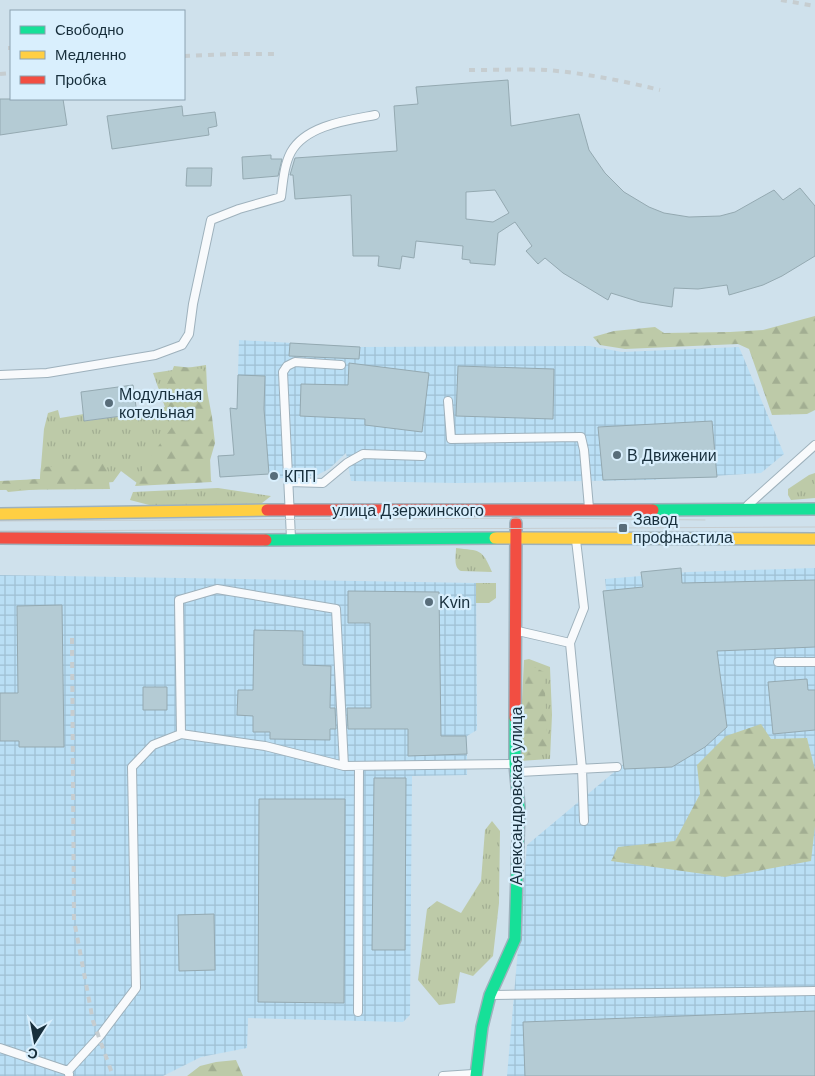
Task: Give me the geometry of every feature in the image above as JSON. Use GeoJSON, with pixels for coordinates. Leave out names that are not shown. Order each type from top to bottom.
{"type":"FeatureCollection","features":[{"type":"Feature","properties":{"kind":"main road","name":"улица Дзержинского"},"geometry":{"type":"LineString","coordinates":[[0,514],[290,510],[743,511],[815,509]]}},
{"type":"Feature","properties":{"kind":"main road","name":"Александровская улица"},"geometry":{"type":"LineString","coordinates":[[476,1075],[482,1027],[490,995],[516,939],[519,807],[515,768],[516,510]]}},
{"type":"Feature","properties":{"kind":"main road","name":"улица Дзержинского"},"geometry":{"type":"LineString","coordinates":[[0,538],[291,540],[576,537],[815,540]]}},
{"type":"Feature","properties":{"kind":"lane"},"geometry":{"type":"LineString","coordinates":[[0,374],[57,372],[155,355],[182,345],[189,334],[193,304],[211,220],[239,209],[281,198],[284,174],[291,151],[304,138],[331,124],[375,115]]}},
{"type":"Feature","properties":{"kind":"lane"},"geometry":{"type":"LineString","coordinates":[[291,540],[282,377],[284,368],[294,362],[341,365]]}},
{"type":"Feature","properties":{"kind":"lane"},"geometry":{"type":"LineString","coordinates":[[448,401],[451,440],[580,436],[584,450],[589,510]]}},
{"type":"Feature","properties":{"kind":"lane"},"geometry":{"type":"LineString","coordinates":[[743,511],[754,498],[815,445]]}},
{"type":"Feature","properties":{"kind":"lane"},"geometry":{"type":"LineString","coordinates":[[288,482],[323,483],[342,466],[363,454],[422,456]]}},
{"type":"Feature","properties":{"kind":"lane"},"geometry":{"type":"LineString","coordinates":[[576,537],[584,608],[570,643],[582,769],[584,821]]}},
{"type":"Feature","properties":{"kind":"lane"},"geometry":{"type":"LineString","coordinates":[[181,734],[179,600],[217,589],[336,609],[344,766]]}},
{"type":"Feature","properties":{"kind":"lane"},"geometry":{"type":"LineString","coordinates":[[516,631],[570,643]]}},
{"type":"Feature","properties":{"kind":"lane"},"geometry":{"type":"LineString","coordinates":[[778,662],[815,662]]}},
{"type":"Feature","properties":{"kind":"lane"},"geometry":{"type":"LineString","coordinates":[[0,1048],[69,1074],[99,1038],[136,988],[132,767],[153,745],[181,734],[265,746],[344,766],[582,769],[617,767]]}},
{"type":"Feature","properties":{"kind":"lane"},"geometry":{"type":"LineString","coordinates":[[358,1012],[359,766]]}},
{"type":"Feature","properties":{"kind":"lane"},"geometry":{"type":"LineString","coordinates":[[490,995],[815,991]]}},
{"type":"Feature","properties":{"kind":"lane"},"geometry":{"type":"LineString","coordinates":[[443,1076],[476,1075]]}},
{"type":"Feature","properties":{"kind":"shaded area"},"geometry":{"type":"Polygon","coordinates":[[[239,340],[360,347],[590,346],[622,352],[739,347],[784,454],[761,473],[648,480],[457,483],[351,481],[346,453],[329,469],[315,476],[269,479],[268,474],[220,477],[218,456],[234,455],[230,408],[237,408],[239,340]]]}},
{"type":"Feature","properties":{"kind":"shaded area"},"geometry":{"type":"Polygon","coordinates":[[[815,568],[815,1076],[507,1076],[527,845],[625,763],[605,579],[689,572],[815,568]]]}},
{"type":"Feature","properties":{"kind":"shaded area"},"geometry":{"type":"Polygon","coordinates":[[[0,575],[476,583],[477,730],[467,736],[467,775],[412,776],[410,1015],[403,1022],[248,1018],[247,1048],[201,1057],[163,1076],[0,1076],[0,575]]]}},
{"type":"Feature","properties":{"kind":"green space"},"geometry":{"type":"Polygon","coordinates":[[[815,316],[815,410],[807,414],[772,415],[749,349],[738,344],[625,349],[600,345],[593,337],[614,331],[655,327],[664,333],[763,330],[815,316]]]}},
{"type":"Feature","properties":{"kind":"green space"},"geometry":{"type":"Polygon","coordinates":[[[206,365],[211,481],[137,483],[121,471],[113,482],[8,492],[0,482],[40,479],[44,429],[48,413],[58,410],[60,418],[84,414],[85,421],[137,414],[165,407],[153,373],[206,365]]]}},
{"type":"Feature","properties":{"kind":"green space"},"geometry":{"type":"Polygon","coordinates":[[[174,366],[203,369],[215,443],[206,474],[212,482],[135,486],[144,466],[172,427],[165,407],[167,384],[174,366]]]}},
{"type":"Feature","properties":{"kind":"green space"},"geometry":{"type":"Polygon","coordinates":[[[106,460],[110,489],[0,490],[0,481],[40,479],[41,467],[80,465],[106,460]]]}},
{"type":"Feature","properties":{"kind":"green space"},"geometry":{"type":"Polygon","coordinates":[[[815,473],[815,498],[791,500],[788,495],[788,489],[815,473]]]}},
{"type":"Feature","properties":{"kind":"green space"},"geometry":{"type":"Polygon","coordinates":[[[218,488],[271,496],[257,507],[153,506],[130,500],[133,492],[218,488]]]}},
{"type":"Feature","properties":{"kind":"green space"},"geometry":{"type":"Polygon","coordinates":[[[456,548],[479,552],[486,559],[492,572],[461,571],[458,569],[455,558],[456,548]]]}},
{"type":"Feature","properties":{"kind":"green space"},"geometry":{"type":"Polygon","coordinates":[[[476,583],[496,583],[496,598],[489,603],[476,603],[476,583]]]}},
{"type":"Feature","properties":{"kind":"green space"},"geometry":{"type":"Polygon","coordinates":[[[529,659],[550,667],[552,715],[550,759],[519,761],[524,660],[529,659]]]}},
{"type":"Feature","properties":{"kind":"green space"},"geometry":{"type":"Polygon","coordinates":[[[526,663],[544,672],[548,753],[522,756],[526,663]]]}},
{"type":"Feature","properties":{"kind":"green space"},"geometry":{"type":"Polygon","coordinates":[[[761,724],[771,739],[807,738],[815,770],[815,826],[811,861],[725,877],[611,861],[618,847],[675,841],[700,794],[697,765],[726,736],[761,724]]]}},
{"type":"Feature","properties":{"kind":"green space"},"geometry":{"type":"Polygon","coordinates":[[[492,821],[500,831],[499,903],[493,956],[473,976],[460,972],[455,1003],[439,1005],[418,980],[427,909],[437,901],[461,913],[481,881],[485,830],[492,821]]]}},
{"type":"Feature","properties":{"kind":"green space"},"geometry":{"type":"Polygon","coordinates":[[[236,1060],[243,1076],[187,1076],[200,1066],[236,1060]]]}},
{"type":"Feature","properties":{"kind":"building"},"geometry":{"type":"Polygon","coordinates":[[[508,80],[511,126],[579,114],[589,150],[605,173],[624,192],[649,207],[664,213],[689,217],[720,216],[735,212],[774,190],[783,200],[800,188],[815,206],[815,256],[763,285],[729,295],[727,285],[698,289],[674,288],[672,307],[640,302],[611,293],[608,300],[563,273],[545,258],[538,264],[526,251],[532,246],[515,222],[498,233],[495,265],[470,263],[470,260],[462,259],[463,246],[416,241],[414,258],[402,256],[400,269],[378,266],[379,256],[353,256],[351,195],[295,199],[293,175],[290,175],[295,158],[397,151],[394,106],[418,104],[416,87],[508,80]],[[495,190],[466,192],[466,219],[493,222],[509,213],[495,190]]]}},
{"type":"Feature","properties":{"kind":"building"},"geometry":{"type":"Polygon","coordinates":[[[0,99],[63,100],[67,125],[0,135],[0,99]]]}},
{"type":"Feature","properties":{"kind":"building"},"geometry":{"type":"Polygon","coordinates":[[[182,106],[183,116],[215,112],[217,126],[208,128],[209,135],[112,149],[107,116],[182,106]]]}},
{"type":"Feature","properties":{"kind":"building"},"geometry":{"type":"Polygon","coordinates":[[[271,155],[271,159],[282,159],[278,176],[243,179],[242,157],[271,155]]]}},
{"type":"Feature","properties":{"kind":"building"},"geometry":{"type":"Polygon","coordinates":[[[187,168],[212,168],[211,186],[186,186],[187,168]]]}},
{"type":"Feature","properties":{"kind":"building"},"geometry":{"type":"Polygon","coordinates":[[[290,343],[360,347],[359,359],[289,356],[290,343]]]}},
{"type":"Feature","properties":{"kind":"building"},"geometry":{"type":"Polygon","coordinates":[[[349,363],[429,373],[422,432],[365,425],[365,419],[300,416],[301,384],[348,385],[349,363]]]}},
{"type":"Feature","properties":{"kind":"building"},"geometry":{"type":"Polygon","coordinates":[[[458,366],[554,369],[553,419],[456,416],[458,366]]]}},
{"type":"Feature","properties":{"kind":"building"},"geometry":{"type":"Polygon","coordinates":[[[238,375],[265,376],[264,409],[269,474],[220,477],[218,456],[234,455],[230,408],[237,409],[238,375]]]}},
{"type":"Feature","properties":{"kind":"building","name":"Модульная котельная"},"geometry":{"type":"Polygon","coordinates":[[[133,385],[137,414],[84,421],[81,392],[133,385]]]}},
{"type":"Feature","properties":{"kind":"building"},"geometry":{"type":"Polygon","coordinates":[[[712,421],[717,477],[603,480],[598,427],[712,421]]]}},
{"type":"Feature","properties":{"kind":"building"},"geometry":{"type":"Polygon","coordinates":[[[681,568],[682,583],[815,580],[815,647],[717,651],[727,727],[705,747],[672,767],[624,769],[603,591],[643,587],[641,572],[681,568]]]}},
{"type":"Feature","properties":{"kind":"building"},"geometry":{"type":"Polygon","coordinates":[[[348,591],[439,592],[441,736],[466,736],[467,754],[408,756],[408,729],[348,729],[347,708],[371,708],[370,623],[348,623],[348,591]]]}},
{"type":"Feature","properties":{"kind":"building"},"geometry":{"type":"Polygon","coordinates":[[[62,605],[64,747],[19,747],[19,741],[0,741],[0,693],[18,693],[17,606],[62,605]]]}},
{"type":"Feature","properties":{"kind":"building"},"geometry":{"type":"Polygon","coordinates":[[[254,630],[303,631],[303,665],[331,666],[330,708],[335,708],[336,729],[330,729],[330,740],[270,739],[270,732],[253,732],[253,716],[237,715],[238,690],[253,690],[254,630]]]}},
{"type":"Feature","properties":{"kind":"building"},"geometry":{"type":"Polygon","coordinates":[[[807,679],[808,690],[815,690],[815,730],[773,734],[768,682],[807,679]]]}},
{"type":"Feature","properties":{"kind":"building"},"geometry":{"type":"Polygon","coordinates":[[[143,687],[167,687],[167,710],[143,710],[143,687]]]}},
{"type":"Feature","properties":{"kind":"building"},"geometry":{"type":"Polygon","coordinates":[[[374,778],[406,778],[405,950],[372,950],[374,778]]]}},
{"type":"Feature","properties":{"kind":"building"},"geometry":{"type":"Polygon","coordinates":[[[259,799],[345,799],[344,1003],[258,1002],[259,799]]]}},
{"type":"Feature","properties":{"kind":"building"},"geometry":{"type":"Polygon","coordinates":[[[214,914],[215,970],[179,971],[178,915],[214,914]]]}},
{"type":"Feature","properties":{"kind":"building"},"geometry":{"type":"Polygon","coordinates":[[[815,1011],[815,1076],[525,1076],[523,1022],[815,1011]]]}},
{"type":"Feature","properties":{"kind":"tram line"},"geometry":{"type":"LineString","coordinates":[[0,521],[537,518],[705,520]]}},
{"type":"Feature","properties":{"kind":"tram line"},"geometry":{"type":"LineString","coordinates":[[0,531],[815,527]]}},
{"type":"Feature","properties":{"kind":"railway"},"geometry":{"type":"LineString","coordinates":[[781,0],[815,6]]}},
{"type":"Feature","properties":{"kind":"railway"},"geometry":{"type":"LineString","coordinates":[[185,56],[274,54]]}},
{"type":"Feature","properties":{"kind":"railway"},"geometry":{"type":"LineString","coordinates":[[469,70],[561,71],[660,90]]}},
{"type":"Feature","properties":{"kind":"railway"},"geometry":{"type":"LineString","coordinates":[[0,74],[10,73]]}},
{"type":"Feature","properties":{"kind":"railway"},"geometry":{"type":"LineString","coordinates":[[72,638],[74,920],[93,1021],[113,1076]]}},
{"type":"Feature","properties":{"kind":"traffic: fast"},"geometry":{"type":"LineString","coordinates":[[653,510],[815,509]]}},
{"type":"Feature","properties":{"kind":"traffic: fast"},"geometry":{"type":"LineString","coordinates":[[266,540],[495,538]]}},
{"type":"Feature","properties":{"kind":"traffic: fast"},"geometry":{"type":"LineString","coordinates":[[476,1076],[482,1027],[490,995],[515,939],[519,807],[515,764],[515,718]]}},
{"type":"Feature","properties":{"kind":"traffic: slow"},"geometry":{"type":"LineString","coordinates":[[0,514],[267,510]]}},
{"type":"Feature","properties":{"kind":"traffic: slow"},"geometry":{"type":"LineString","coordinates":[[495,538],[815,539]]}},
{"type":"Feature","properties":{"kind":"traffic: jam"},"geometry":{"type":"LineString","coordinates":[[267,510],[653,510]]}},
{"type":"Feature","properties":{"kind":"traffic: jam"},"geometry":{"type":"LineString","coordinates":[[515,718],[516,523]]}},
{"type":"Feature","properties":{"kind":"traffic: jam"},"geometry":{"type":"LineString","coordinates":[[0,538],[266,540]]}},
{"type":"Feature","properties":{"kind":"place","name":"Модульная котельная"},"geometry":{"type":"Point","coordinates":[109,403]}},
{"type":"Feature","properties":{"kind":"place","name":"В Движении"},"geometry":{"type":"Point","coordinates":[617,455]}},
{"type":"Feature","properties":{"kind":"place","name":"КПП"},"geometry":{"type":"Point","coordinates":[274,476]}},
{"type":"Feature","properties":{"kind":"place","name":"Завод профнастила"},"geometry":{"type":"Point","coordinates":[623,528]}},
{"type":"Feature","properties":{"kind":"place","name":"Kvin"},"geometry":{"type":"Point","coordinates":[429,602]}}]}
